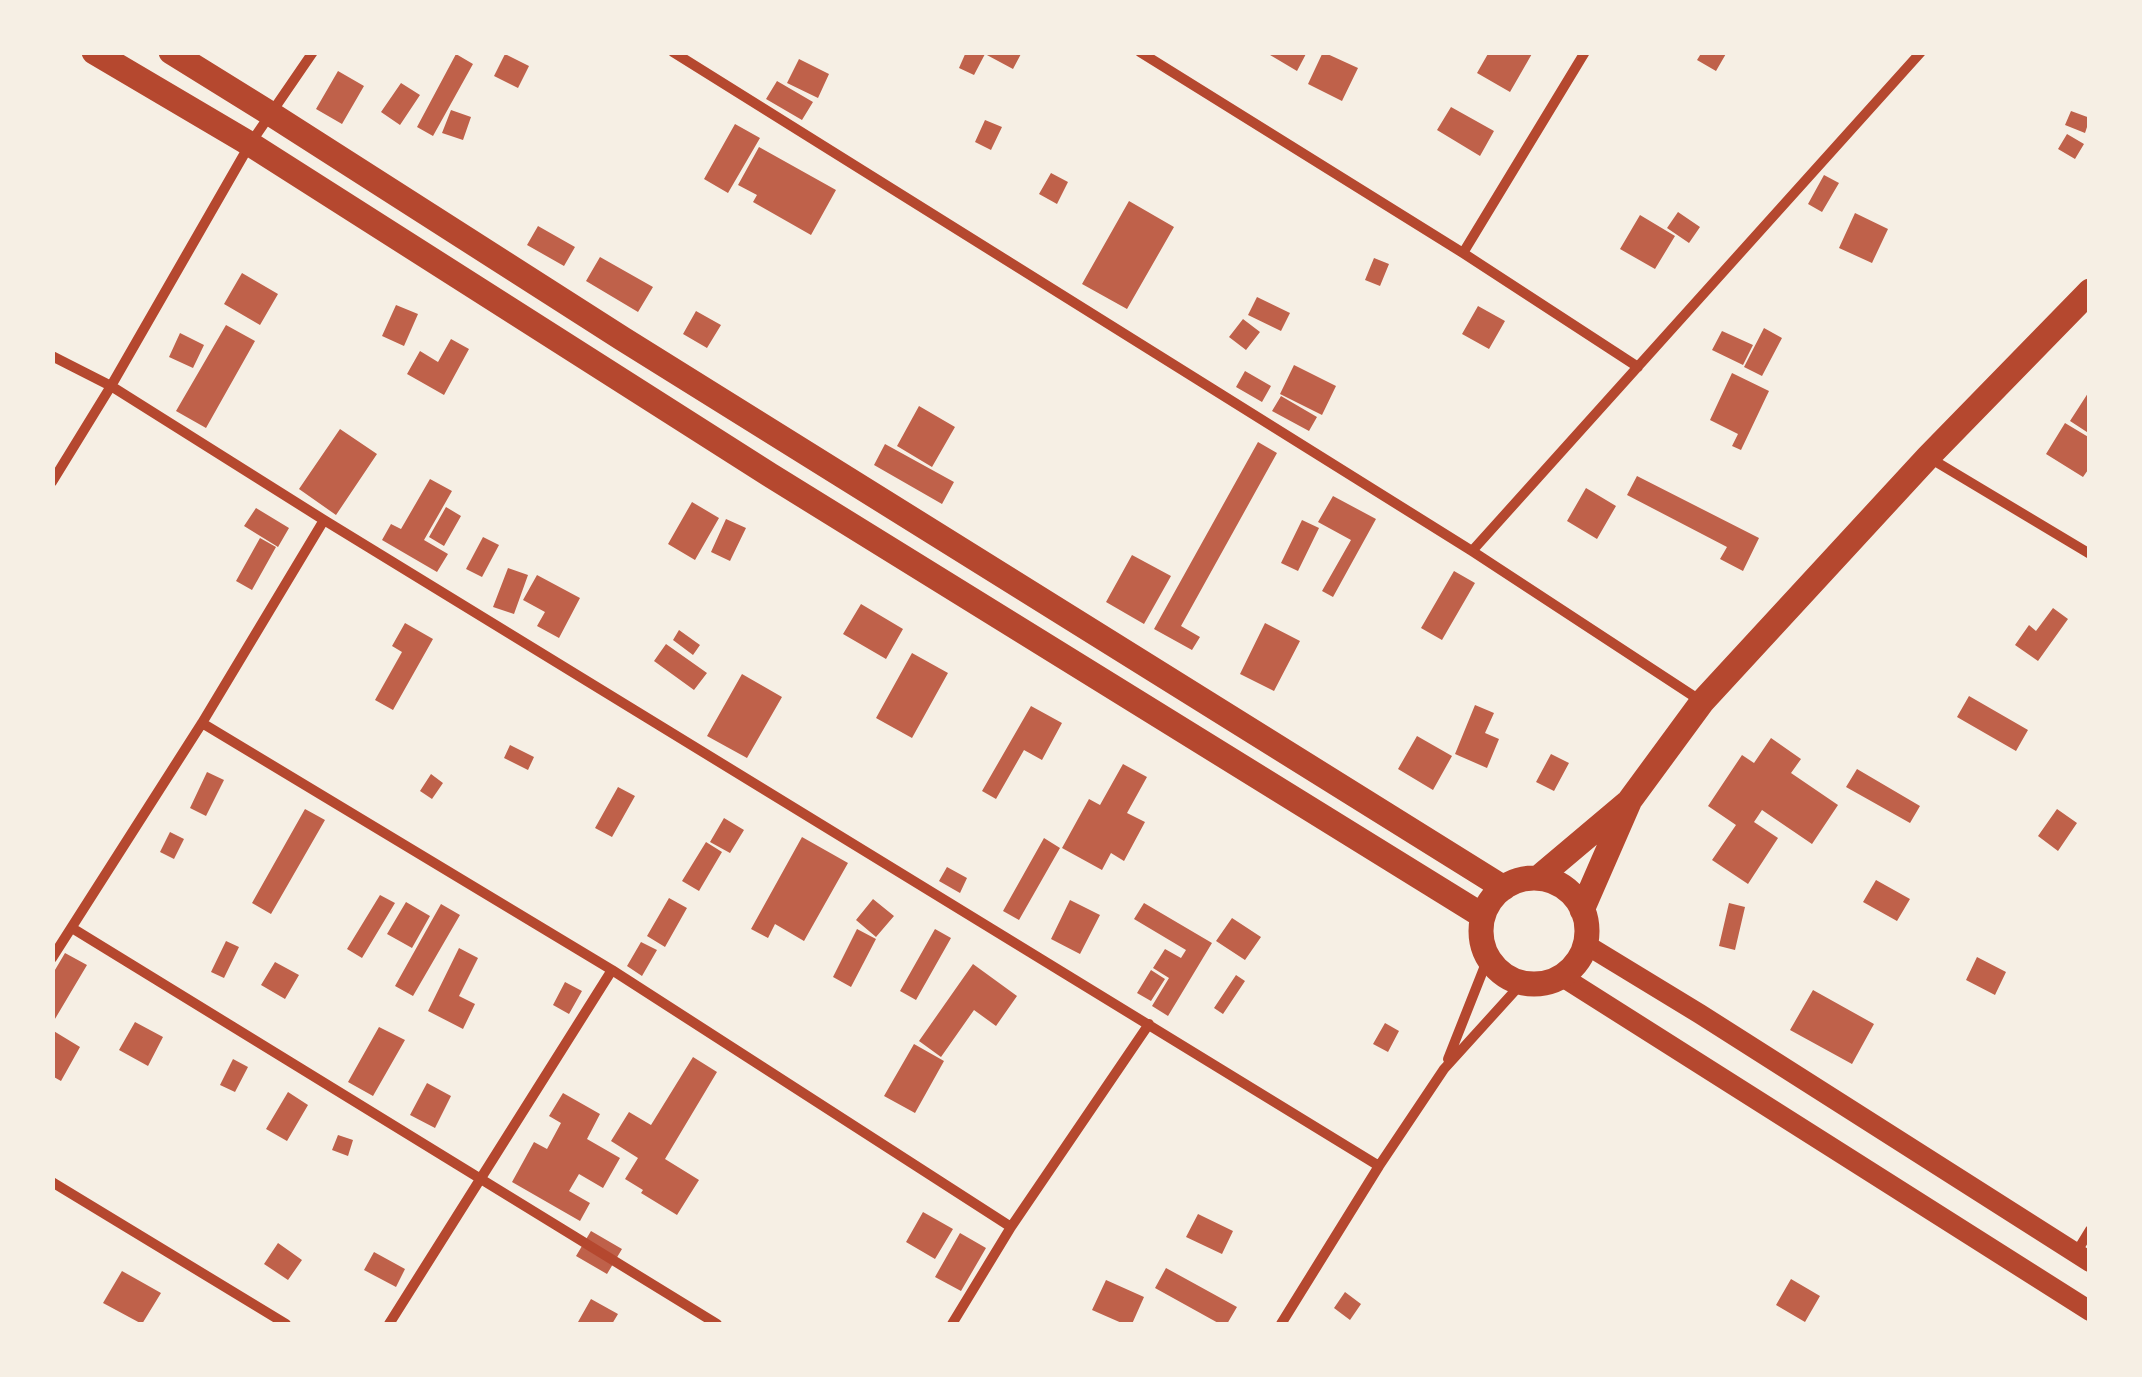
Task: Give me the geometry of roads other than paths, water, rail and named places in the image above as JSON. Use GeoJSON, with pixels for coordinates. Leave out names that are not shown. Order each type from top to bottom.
{"type":"FeatureCollection","features":[{"type":"Feature","properties":{"kind":"main road"},"geometry":{"type":"LineString","coordinates":[[94,52],[250,144],[770,475],[1483,916]]}},
{"type":"Feature","properties":{"kind":"main road"},"geometry":{"type":"LineString","coordinates":[[171,52],[624,340],[1504,888]]}},
{"type":"Feature","properties":{"kind":"main road"},"geometry":{"type":"LineString","coordinates":[[1582,910],[1630,800],[1702,702],[1928,457],[2090,290]]}},
{"type":"Feature","properties":{"kind":"main road"},"geometry":{"type":"LineString","coordinates":[[1538,878],[1630,800]]}},
{"type":"Feature","properties":{"kind":"main road"},"geometry":{"type":"LineString","coordinates":[[1538,878],[1569,892],[1582,910],[1587,933],[1580,957],[1561,976],[1542,984],[1522,983],[1497,970],[1488,958],[1482,945],[1483,916],[1504,888],[1520,880],[1538,878]]}},
{"type":"Feature","properties":{"kind":"main road"},"geometry":{"type":"LineString","coordinates":[[1585,944],[2082,1258]]}},
{"type":"Feature","properties":{"kind":"main road"},"geometry":{"type":"LineString","coordinates":[[1561,976],[2090,1312]]}},
{"type":"Feature","properties":{"kind":"street"},"geometry":{"type":"LineString","coordinates":[[52,482],[250,144],[313,52]]}},
{"type":"Feature","properties":{"kind":"street"},"geometry":{"type":"LineString","coordinates":[[673,52],[1472,552],[1702,702]]}},
{"type":"Feature","properties":{"kind":"street"},"geometry":{"type":"LineString","coordinates":[[1140,52],[1638,367]]}},
{"type":"Feature","properties":{"kind":"street"},"geometry":{"type":"LineString","coordinates":[[1463,253],[1585,52]]}},
{"type":"Feature","properties":{"kind":"street"},"geometry":{"type":"LineString","coordinates":[[1472,552],[1921,52]]}},
{"type":"Feature","properties":{"kind":"street"},"geometry":{"type":"LineString","coordinates":[[52,356],[111,386],[1379,1166]]}},
{"type":"Feature","properties":{"kind":"street"},"geometry":{"type":"LineString","coordinates":[[1928,457],[2090,554]]}},
{"type":"Feature","properties":{"kind":"street"},"geometry":{"type":"LineString","coordinates":[[52,958],[202,723],[324,520]]}},
{"type":"Feature","properties":{"kind":"street"},"geometry":{"type":"LineString","coordinates":[[202,723],[612,970],[1010,1227]]}},
{"type":"Feature","properties":{"kind":"street"},"geometry":{"type":"LineString","coordinates":[[72,928],[717,1324]]}},
{"type":"Feature","properties":{"kind":"street"},"geometry":{"type":"LineString","coordinates":[[1444,1069],[1488,958]]}},
{"type":"Feature","properties":{"kind":"street"},"geometry":{"type":"LineString","coordinates":[[389,1324],[612,970]]}},
{"type":"Feature","properties":{"kind":"street"},"geometry":{"type":"LineString","coordinates":[[1281,1324],[1444,1069],[1522,983]]}},
{"type":"Feature","properties":{"kind":"street"},"geometry":{"type":"LineString","coordinates":[[952,1324],[1010,1227],[1149,1024]]}},
{"type":"Feature","properties":{"kind":"street"},"geometry":{"type":"LineString","coordinates":[[52,1182],[286,1324]]}},
{"type":"Feature","properties":{"kind":"street"},"geometry":{"type":"LineString","coordinates":[[2082,1258],[2090,1230]]}}]}
